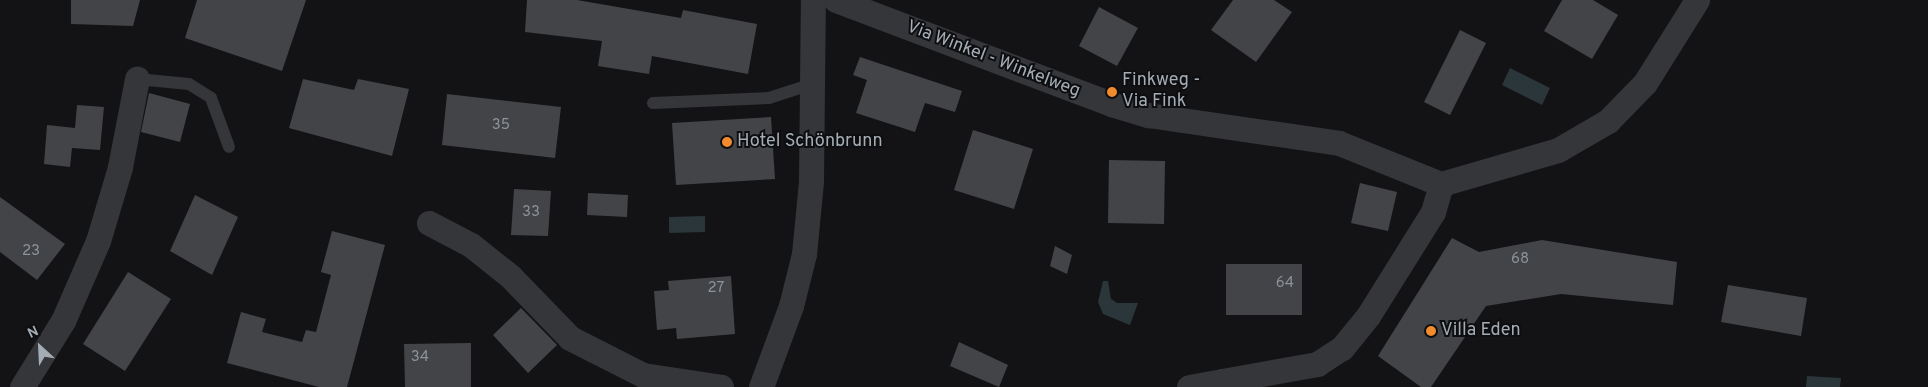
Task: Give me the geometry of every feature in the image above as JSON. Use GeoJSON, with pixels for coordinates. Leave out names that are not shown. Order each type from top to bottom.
{"type":"FeatureCollection","features":[{"type":"Feature","properties":{"kind":"street"},"geometry":{"type":"LineString","coordinates":[[761,387],[792,306],[804,254],[811,181],[813,0]]}},
{"type":"Feature","properties":{"kind":"street","name":"Via Winkel - Winkelweg"},"geometry":{"type":"LineString","coordinates":[[836,0],[1110,104],[1148,115],[1339,143],[1441,184]]}},
{"type":"Feature","properties":{"kind":"street"},"geometry":{"type":"LineString","coordinates":[[1189,387],[1223,384],[1288,372],[1317,364],[1342,348],[1368,316],[1433,212],[1441,184],[1558,150],[1608,121],[1645,83],[1697,0]]}},
{"type":"Feature","properties":{"kind":"street"},"geometry":{"type":"LineString","coordinates":[[22,387],[63,321],[98,241],[120,166],[137,79]]}},
{"type":"Feature","properties":{"kind":"street"},"geometry":{"type":"LineString","coordinates":[[429,223],[472,245],[510,276],[570,338],[643,376],[721,387]]}},
{"type":"Feature","properties":{"kind":"lane"},"geometry":{"type":"LineString","coordinates":[[137,79],[189,84],[211,98],[229,147]]}},
{"type":"Feature","properties":{"kind":"lane"},"geometry":{"type":"LineString","coordinates":[[653,103],[769,98],[812,84]]}},
{"type":"Feature","properties":{"kind":"shaded area"},"geometry":{"type":"Polygon","coordinates":[[[1510,68],[1550,88],[1542,105],[1502,85],[1510,68]]]}},
{"type":"Feature","properties":{"kind":"shaded area"},"geometry":{"type":"Polygon","coordinates":[[[705,216],[705,232],[669,233],[669,217],[705,216]]]}},
{"type":"Feature","properties":{"kind":"shaded area"},"geometry":{"type":"Polygon","coordinates":[[[1103,281],[1108,281],[1111,299],[1117,303],[1138,303],[1130,325],[1103,314],[1098,302],[1103,281]]]}},
{"type":"Feature","properties":{"kind":"shaded area"},"geometry":{"type":"Polygon","coordinates":[[[1807,376],[1841,378],[1840,387],[1806,387],[1807,376]]]}},
{"type":"Feature","properties":{"kind":"building"},"geometry":{"type":"Polygon","coordinates":[[[71,0],[140,0],[133,26],[71,24],[71,0]]]}},
{"type":"Feature","properties":{"kind":"building"},"geometry":{"type":"Polygon","coordinates":[[[197,0],[306,0],[282,71],[185,38],[197,0]]]}},
{"type":"Feature","properties":{"kind":"building"},"geometry":{"type":"Polygon","coordinates":[[[527,0],[577,0],[681,18],[683,10],[757,24],[748,74],[652,56],[649,74],[598,66],[602,41],[525,32],[527,0]]]}},
{"type":"Feature","properties":{"kind":"building"},"geometry":{"type":"Polygon","coordinates":[[[1233,0],[1274,0],[1292,12],[1256,62],[1211,30],[1233,0]]]}},
{"type":"Feature","properties":{"kind":"building"},"geometry":{"type":"Polygon","coordinates":[[[1562,0],[1593,0],[1618,15],[1592,59],[1544,31],[1562,0]]]}},
{"type":"Feature","properties":{"kind":"building"},"geometry":{"type":"Polygon","coordinates":[[[1099,7],[1138,28],[1117,66],[1079,46],[1099,7]]]}},
{"type":"Feature","properties":{"kind":"building"},"geometry":{"type":"Polygon","coordinates":[[[1460,30],[1486,43],[1450,115],[1424,102],[1460,30]]]}},
{"type":"Feature","properties":{"kind":"building"},"geometry":{"type":"Polygon","coordinates":[[[860,57],[962,91],[955,112],[925,103],[915,132],[856,113],[867,80],[853,75],[860,57]]]}},
{"type":"Feature","properties":{"kind":"building"},"geometry":{"type":"Polygon","coordinates":[[[303,79],[354,90],[358,79],[409,89],[392,156],[289,128],[303,79]]]}},
{"type":"Feature","properties":{"kind":"building"},"geometry":{"type":"Polygon","coordinates":[[[149,93],[190,104],[180,142],[141,132],[149,93]]]}},
{"type":"Feature","properties":{"kind":"building"},"geometry":{"type":"Polygon","coordinates":[[[447,94],[561,107],[555,158],[442,145],[447,94]]]}},
{"type":"Feature","properties":{"kind":"building"},"geometry":{"type":"Polygon","coordinates":[[[77,105],[104,107],[100,150],[72,148],[70,167],[44,164],[47,125],[75,128],[77,105]]]}},
{"type":"Feature","properties":{"kind":"building"},"geometry":{"type":"Polygon","coordinates":[[[771,117],[775,179],[676,185],[672,123],[771,117]]]}},
{"type":"Feature","properties":{"kind":"building"},"geometry":{"type":"Polygon","coordinates":[[[973,130],[1033,149],[1014,209],[954,190],[973,130]]]}},
{"type":"Feature","properties":{"kind":"building"},"geometry":{"type":"Polygon","coordinates":[[[1109,160],[1165,161],[1164,224],[1108,223],[1109,160]]]}},
{"type":"Feature","properties":{"kind":"building"},"geometry":{"type":"Polygon","coordinates":[[[1360,183],[1397,192],[1388,231],[1351,223],[1360,183]]]}},
{"type":"Feature","properties":{"kind":"building"},"geometry":{"type":"Polygon","coordinates":[[[514,189],[551,191],[548,236],[511,235],[514,189]]]}},
{"type":"Feature","properties":{"kind":"building"},"geometry":{"type":"Polygon","coordinates":[[[588,193],[628,195],[627,217],[587,215],[588,193]]]}},
{"type":"Feature","properties":{"kind":"building"},"geometry":{"type":"Polygon","coordinates":[[[195,195],[238,217],[212,275],[170,251],[195,195]]]}},
{"type":"Feature","properties":{"kind":"building"},"geometry":{"type":"Polygon","coordinates":[[[0,197],[65,244],[37,280],[0,252],[0,197]]]}},
{"type":"Feature","properties":{"kind":"building"},"geometry":{"type":"Polygon","coordinates":[[[332,231],[385,245],[347,387],[319,387],[227,363],[241,312],[266,319],[262,332],[302,342],[306,330],[316,332],[331,275],[321,272],[332,231]]]}},
{"type":"Feature","properties":{"kind":"building","name":"Villa Eden"},"geometry":{"type":"Polygon","coordinates":[[[1452,238],[1479,252],[1542,240],[1677,262],[1673,305],[1561,294],[1486,306],[1431,387],[1421,387],[1378,356],[1452,238]]]}},
{"type":"Feature","properties":{"kind":"building"},"geometry":{"type":"Polygon","coordinates":[[[1055,246],[1072,255],[1067,274],[1050,266],[1055,246]]]}},
{"type":"Feature","properties":{"kind":"building"},"geometry":{"type":"Polygon","coordinates":[[[1226,264],[1302,264],[1302,315],[1226,315],[1226,264]]]}},
{"type":"Feature","properties":{"kind":"building"},"geometry":{"type":"Polygon","coordinates":[[[128,272],[171,299],[125,371],[83,344],[128,272]]]}},
{"type":"Feature","properties":{"kind":"building"},"geometry":{"type":"Polygon","coordinates":[[[731,276],[735,334],[677,339],[676,328],[657,330],[654,291],[669,290],[668,281],[731,276]]]}},
{"type":"Feature","properties":{"kind":"building"},"geometry":{"type":"Polygon","coordinates":[[[1728,285],[1807,298],[1801,336],[1721,322],[1728,285]]]}},
{"type":"Feature","properties":{"kind":"building"},"geometry":{"type":"Polygon","coordinates":[[[521,308],[557,345],[528,373],[493,335],[521,308]]]}},
{"type":"Feature","properties":{"kind":"building"},"geometry":{"type":"Polygon","coordinates":[[[959,342],[1008,365],[999,387],[950,366],[959,342]]]}},
{"type":"Feature","properties":{"kind":"building"},"geometry":{"type":"Polygon","coordinates":[[[471,343],[471,387],[405,387],[404,344],[471,343]]]}},
{"type":"Feature","properties":{"kind":"place","name":"Finkweg - Via Fink"},"geometry":{"type":"Point","coordinates":[1112,92]}},
{"type":"Feature","properties":{"kind":"place","name":"Hotel Schönbrunn"},"geometry":{"type":"Point","coordinates":[727,142]}},
{"type":"Feature","properties":{"kind":"place","name":"Villa Eden"},"geometry":{"type":"Point","coordinates":[1431,331]}}]}
